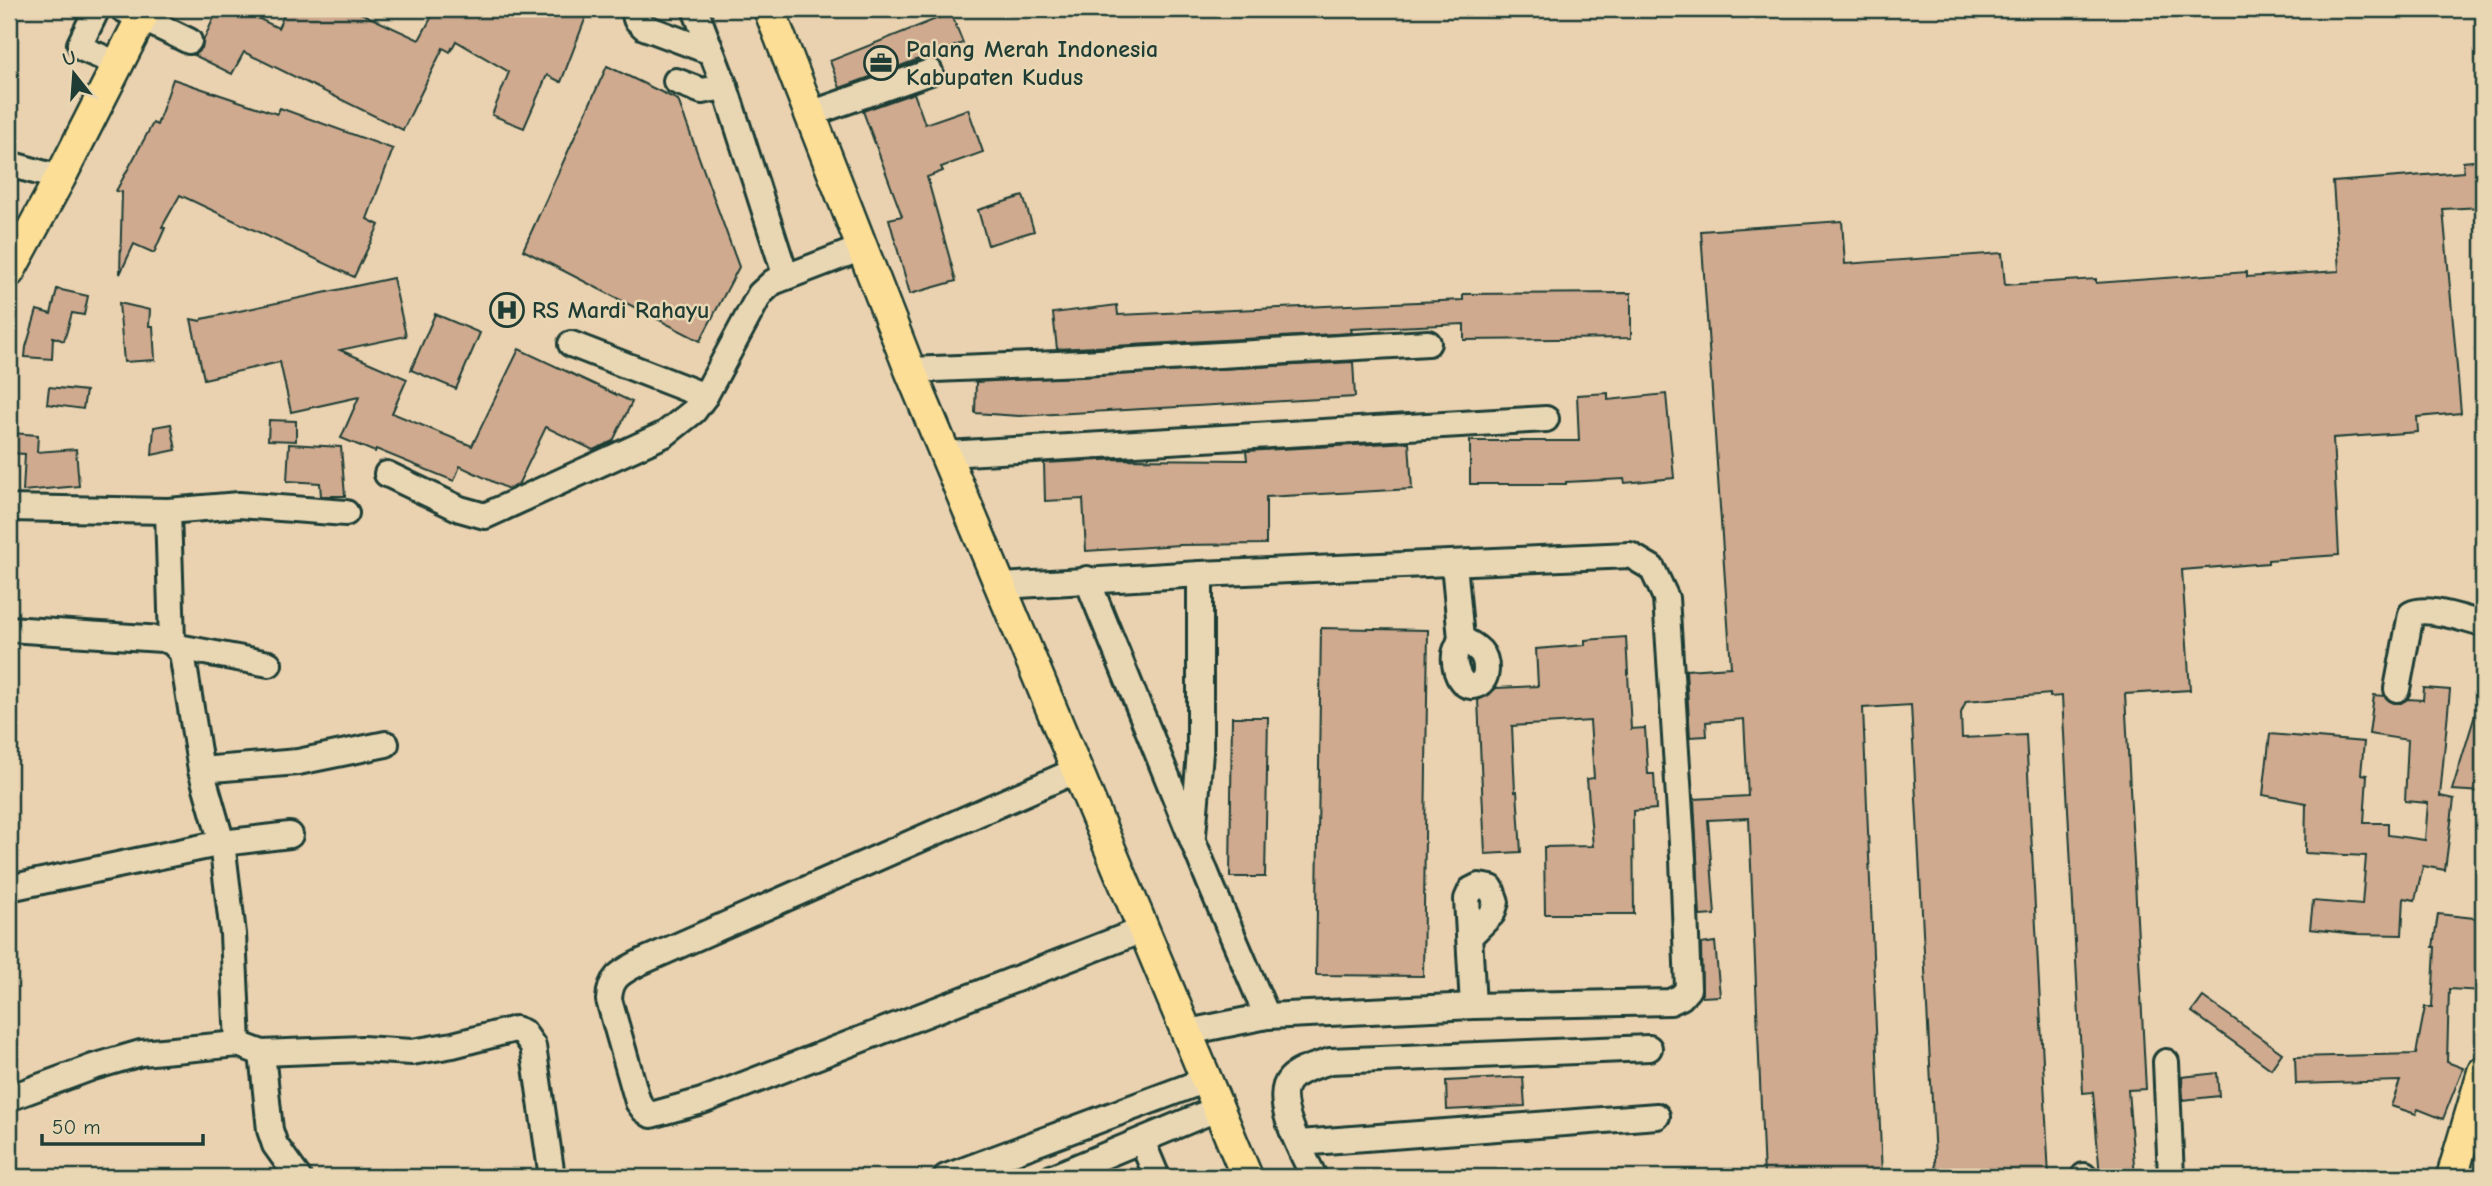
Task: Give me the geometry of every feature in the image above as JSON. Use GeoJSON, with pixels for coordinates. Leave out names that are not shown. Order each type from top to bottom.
{"type":"FeatureCollection","features":[{"type":"Feature","properties":{"kind":"main road"},"geometry":{"type":"LineString","coordinates":[[769,9],[910,370],[1247,1177]]}},
{"type":"Feature","properties":{"kind":"main road"},"geometry":{"type":"LineString","coordinates":[[9,272],[118,64],[137,12]]}},
{"type":"Feature","properties":{"kind":"main road"},"geometry":{"type":"LineString","coordinates":[[2456,1176],[2483,1072]]}},
{"type":"Feature","properties":{"kind":"street"},"geometry":{"type":"LineString","coordinates":[[97,9],[80,44],[83,49],[118,64]]}},
{"type":"Feature","properties":{"kind":"street"},"geometry":{"type":"LineString","coordinates":[[634,9],[636,19],[644,27],[711,52]]}},
{"type":"Feature","properties":{"kind":"street"},"geometry":{"type":"LineString","coordinates":[[695,9],[725,87],[786,277]]}},
{"type":"Feature","properties":{"kind":"street"},"geometry":{"type":"LineString","coordinates":[[137,12],[189,41]]}},
{"type":"Feature","properties":{"kind":"street"},"geometry":{"type":"LineString","coordinates":[[810,114],[930,72]]}},
{"type":"Feature","properties":{"kind":"street"},"geometry":{"type":"LineString","coordinates":[[676,81],[702,90],[725,87]]}},
{"type":"Feature","properties":{"kind":"street"},"geometry":{"type":"LineString","coordinates":[[9,164],[60,178]]}},
{"type":"Feature","properties":{"kind":"street"},"geometry":{"type":"LineString","coordinates":[[387,474],[460,509],[485,516],[665,434],[694,411],[705,396],[760,294],[773,282],[862,248]]}},
{"type":"Feature","properties":{"kind":"street"},"geometry":{"type":"LineString","coordinates":[[910,370],[1059,365],[1428,343]]}},
{"type":"Feature","properties":{"kind":"street"},"geometry":{"type":"LineString","coordinates":[[572,344],[705,396]]}},
{"type":"Feature","properties":{"kind":"street"},"geometry":{"type":"LineString","coordinates":[[947,454],[1546,419]]}},
{"type":"Feature","properties":{"kind":"street"},"geometry":{"type":"LineString","coordinates":[[9,508],[168,511],[239,505],[346,513]]}},
{"type":"Feature","properties":{"kind":"street"},"geometry":{"type":"LineString","coordinates":[[168,511],[175,644],[182,653],[201,770],[222,842],[233,934],[238,1044]]}},
{"type":"Feature","properties":{"kind":"street"},"geometry":{"type":"LineString","coordinates":[[1002,586],[1200,573],[1630,555],[1651,568],[1666,598],[1683,859],[1688,989],[1681,997],[1670,1002],[1473,1006],[1267,1016],[1188,1032]]}},
{"type":"Feature","properties":{"kind":"street"},"geometry":{"type":"LineString","coordinates":[[1454,563],[1461,639]]}},
{"type":"Feature","properties":{"kind":"street"},"geometry":{"type":"LineString","coordinates":[[1193,839],[1200,752],[1200,573]]}},
{"type":"Feature","properties":{"kind":"street"},"geometry":{"type":"LineString","coordinates":[[1087,579],[1267,1016]]}},
{"type":"Feature","properties":{"kind":"street"},"geometry":{"type":"LineString","coordinates":[[2397,689],[2411,614],[2417,610],[2428,610],[2483,624]]}},
{"type":"Feature","properties":{"kind":"street"},"geometry":{"type":"LineString","coordinates":[[9,629],[162,639],[269,664]]}},
{"type":"Feature","properties":{"kind":"street"},"geometry":{"type":"LineString","coordinates":[[1154,743],[1200,752]]}},
{"type":"Feature","properties":{"kind":"street"},"geometry":{"type":"LineString","coordinates":[[201,770],[298,762],[386,744]]}},
{"type":"Feature","properties":{"kind":"street"},"geometry":{"type":"LineString","coordinates":[[1077,770],[619,974],[609,989],[609,1000],[638,1102],[643,1110],[651,1115],[702,1101],[1145,929]]}},
{"type":"Feature","properties":{"kind":"street"},"geometry":{"type":"LineString","coordinates":[[9,888],[222,842],[290,835]]}},
{"type":"Feature","properties":{"kind":"street"},"geometry":{"type":"LineString","coordinates":[[1470,936],[1473,1006]]}},
{"type":"Feature","properties":{"kind":"street"},"geometry":{"type":"LineString","coordinates":[[9,1098],[93,1067],[141,1053],[238,1044],[262,1053],[362,1049],[412,1052],[453,1045],[514,1029],[530,1038],[533,1046],[552,1177]]}},
{"type":"Feature","properties":{"kind":"street"},"geometry":{"type":"LineString","coordinates":[[1314,1177],[1284,1109],[1283,1091],[1290,1079],[1304,1070],[1330,1061],[1648,1048]]}},
{"type":"Feature","properties":{"kind":"street"},"geometry":{"type":"LineString","coordinates":[[262,1053],[266,1110],[275,1145],[298,1177]]}},
{"type":"Feature","properties":{"kind":"street"},"geometry":{"type":"LineString","coordinates":[[2166,1062],[2171,1177]]}},
{"type":"Feature","properties":{"kind":"street"},"geometry":{"type":"LineString","coordinates":[[946,1177],[1206,1080]]}},
{"type":"Feature","properties":{"kind":"street"},"geometry":{"type":"LineString","coordinates":[[1053,1177],[1219,1108]]}},
{"type":"Feature","properties":{"kind":"street"},"geometry":{"type":"LineString","coordinates":[[1299,1143],[1657,1116]]}},
{"type":"Feature","properties":{"kind":"street"},"geometry":{"type":"LineString","coordinates":[[1142,1141],[1157,1177]]}},
{"type":"Feature","properties":{"kind":"building"},"geometry":{"type":"Polygon","coordinates":[[[218,9],[239,9],[278,28],[287,9],[352,9],[419,40],[436,9],[589,9],[561,82],[547,75],[524,128],[492,115],[509,72],[456,41],[450,52],[443,48],[403,130],[244,52],[232,74],[194,55],[202,48],[218,9]]]}},
{"type":"Feature","properties":{"kind":"building"},"geometry":{"type":"Polygon","coordinates":[[[951,13],[963,43],[840,88],[830,61],[951,13]]]}},
{"type":"Feature","properties":{"kind":"building"},"geometry":{"type":"Polygon","coordinates":[[[607,66],[678,100],[739,267],[700,341],[523,250],[607,66]]]}},
{"type":"Feature","properties":{"kind":"building"},"geometry":{"type":"Polygon","coordinates":[[[173,79],[277,114],[280,108],[393,149],[367,219],[379,225],[354,277],[180,195],[162,227],[165,228],[154,253],[134,244],[120,274],[122,192],[116,191],[153,123],[157,125],[173,79]]]}},
{"type":"Feature","properties":{"kind":"building"},"geometry":{"type":"Polygon","coordinates":[[[914,93],[925,124],[968,109],[983,152],[941,167],[943,171],[927,177],[956,281],[910,294],[889,219],[902,216],[863,111],[914,93]]]}},
{"type":"Feature","properties":{"kind":"building"},"geometry":{"type":"Polygon","coordinates":[[[2483,160],[2483,207],[2443,209],[2461,413],[2417,417],[2418,432],[2333,438],[2339,555],[2182,570],[2190,690],[2125,694],[2146,1089],[2128,1090],[2135,1177],[2100,1177],[2093,1092],[2083,1093],[2062,696],[2050,697],[2050,694],[1966,701],[1961,713],[1962,738],[2026,735],[2049,1177],[1936,1177],[1911,705],[1863,708],[1882,1177],[1764,1177],[1749,818],[1708,820],[1715,915],[1700,916],[1694,799],[1748,796],[1744,719],[1706,722],[1707,736],[1690,737],[1686,670],[1731,667],[1701,231],[1842,221],[1845,264],[2002,253],[2005,285],[2096,279],[2096,283],[2247,272],[2247,277],[2339,271],[2333,182],[2464,172],[2463,162],[2483,160]]]}},
{"type":"Feature","properties":{"kind":"building"},"geometry":{"type":"Polygon","coordinates":[[[1023,196],[1034,231],[988,245],[978,210],[1023,196]]]}},
{"type":"Feature","properties":{"kind":"building"},"geometry":{"type":"Polygon","coordinates":[[[393,278],[406,336],[340,350],[407,379],[392,413],[472,446],[519,349],[632,402],[613,441],[593,450],[546,427],[518,485],[508,489],[460,466],[454,481],[376,449],[375,452],[341,438],[359,397],[291,412],[280,362],[204,379],[191,319],[201,321],[393,278]]]}},
{"type":"Feature","properties":{"kind":"building"},"geometry":{"type":"Polygon","coordinates":[[[57,289],[88,296],[84,315],[72,313],[64,341],[53,337],[52,359],[25,357],[37,310],[51,314],[57,289]]]}},
{"type":"Feature","properties":{"kind":"building"},"geometry":{"type":"Polygon","coordinates":[[[1631,293],[1631,338],[1464,340],[1464,324],[1351,329],[1352,333],[1057,349],[1053,313],[1117,305],[1118,315],[1463,300],[1463,294],[1631,293]]]}},
{"type":"Feature","properties":{"kind":"building"},"geometry":{"type":"Polygon","coordinates":[[[119,303],[150,310],[149,326],[153,326],[155,360],[124,362],[119,303]]]}},
{"type":"Feature","properties":{"kind":"building"},"geometry":{"type":"Polygon","coordinates":[[[435,314],[480,333],[456,389],[411,370],[435,314]]]}},
{"type":"Feature","properties":{"kind":"building"},"geometry":{"type":"Polygon","coordinates":[[[1353,362],[1355,397],[1019,416],[975,413],[976,382],[1353,362]]]}},
{"type":"Feature","properties":{"kind":"building"},"geometry":{"type":"Polygon","coordinates":[[[49,387],[86,391],[83,409],[47,404],[49,387]]]}},
{"type":"Feature","properties":{"kind":"building"},"geometry":{"type":"Polygon","coordinates":[[[1608,393],[1608,400],[1666,394],[1674,478],[1625,483],[1624,479],[1566,484],[1470,484],[1470,441],[1579,441],[1577,395],[1608,393]]]}},
{"type":"Feature","properties":{"kind":"building"},"geometry":{"type":"Polygon","coordinates":[[[269,420],[296,421],[296,441],[268,440],[269,420]]]}},
{"type":"Feature","properties":{"kind":"building"},"geometry":{"type":"Polygon","coordinates":[[[171,424],[176,450],[152,455],[154,427],[171,424]]]}},
{"type":"Feature","properties":{"kind":"building"},"geometry":{"type":"Polygon","coordinates":[[[11,433],[38,435],[37,452],[76,449],[79,486],[23,491],[25,454],[10,453],[11,433]]]}},
{"type":"Feature","properties":{"kind":"building"},"geometry":{"type":"Polygon","coordinates":[[[1409,442],[1412,489],[1266,497],[1266,544],[1180,545],[1086,551],[1083,499],[1045,501],[1044,463],[1121,459],[1247,460],[1246,451],[1409,442]]]}},
{"type":"Feature","properties":{"kind":"building"},"geometry":{"type":"Polygon","coordinates":[[[289,444],[341,447],[345,496],[321,496],[320,483],[287,481],[289,444]]]}},
{"type":"Feature","properties":{"kind":"building"},"geometry":{"type":"Polygon","coordinates":[[[1321,628],[1428,630],[1423,976],[1316,975],[1321,628]]]}},
{"type":"Feature","properties":{"kind":"building"},"geometry":{"type":"Polygon","coordinates":[[[1626,637],[1631,729],[1645,728],[1648,774],[1654,774],[1656,809],[1633,811],[1634,914],[1545,914],[1544,847],[1593,846],[1587,779],[1594,778],[1590,721],[1512,726],[1521,852],[1485,854],[1478,700],[1496,688],[1538,686],[1536,649],[1585,645],[1585,640],[1626,637]]]}},
{"type":"Feature","properties":{"kind":"building"},"geometry":{"type":"Polygon","coordinates":[[[2424,688],[2450,690],[2440,796],[2454,799],[2445,870],[2423,866],[2415,900],[2404,898],[2402,935],[2310,929],[2313,901],[2362,905],[2366,856],[2305,853],[2306,803],[2263,795],[2270,734],[2364,742],[2361,774],[2367,775],[2364,823],[2388,823],[2388,835],[2425,840],[2428,803],[2405,801],[2408,740],[2369,734],[2374,695],[2384,696],[2394,703],[2408,699],[2423,700],[2424,688]]]}},
{"type":"Feature","properties":{"kind":"building"},"geometry":{"type":"Polygon","coordinates":[[[2479,702],[2483,702],[2483,792],[2452,790],[2479,702]]]}},
{"type":"Feature","properties":{"kind":"building"},"geometry":{"type":"Polygon","coordinates":[[[1232,717],[1268,717],[1265,877],[1230,877],[1232,717]]]}},
{"type":"Feature","properties":{"kind":"building"},"geometry":{"type":"Polygon","coordinates":[[[2438,914],[2483,919],[2483,991],[2449,989],[2447,1062],[2463,1068],[2443,1119],[2418,1109],[2416,1114],[2391,1106],[2400,1081],[2296,1084],[2295,1057],[2416,1054],[2425,1007],[2432,1007],[2433,947],[2438,914]]]}},
{"type":"Feature","properties":{"kind":"building"},"geometry":{"type":"Polygon","coordinates":[[[1715,942],[1720,996],[1702,997],[1701,944],[1715,942]]]}},
{"type":"Feature","properties":{"kind":"building"},"geometry":{"type":"Polygon","coordinates":[[[2203,997],[2282,1053],[2271,1069],[2192,1012],[2203,997]]]}},
{"type":"Feature","properties":{"kind":"building"},"geometry":{"type":"Polygon","coordinates":[[[2217,1073],[2219,1096],[2183,1100],[2182,1077],[2217,1073]]]}},
{"type":"Feature","properties":{"kind":"building"},"geometry":{"type":"Polygon","coordinates":[[[1523,1077],[1525,1106],[1447,1110],[1446,1081],[1523,1077]]]}},
{"type":"Feature","properties":{"kind":"place","name":"Palang Merah Indonesia Kabupaten Kudus"},"geometry":{"type":"Point","coordinates":[881,63]}},
{"type":"Feature","properties":{"kind":"place","name":"RS Mardi Rahayu"},"geometry":{"type":"Point","coordinates":[507,310]}}]}
